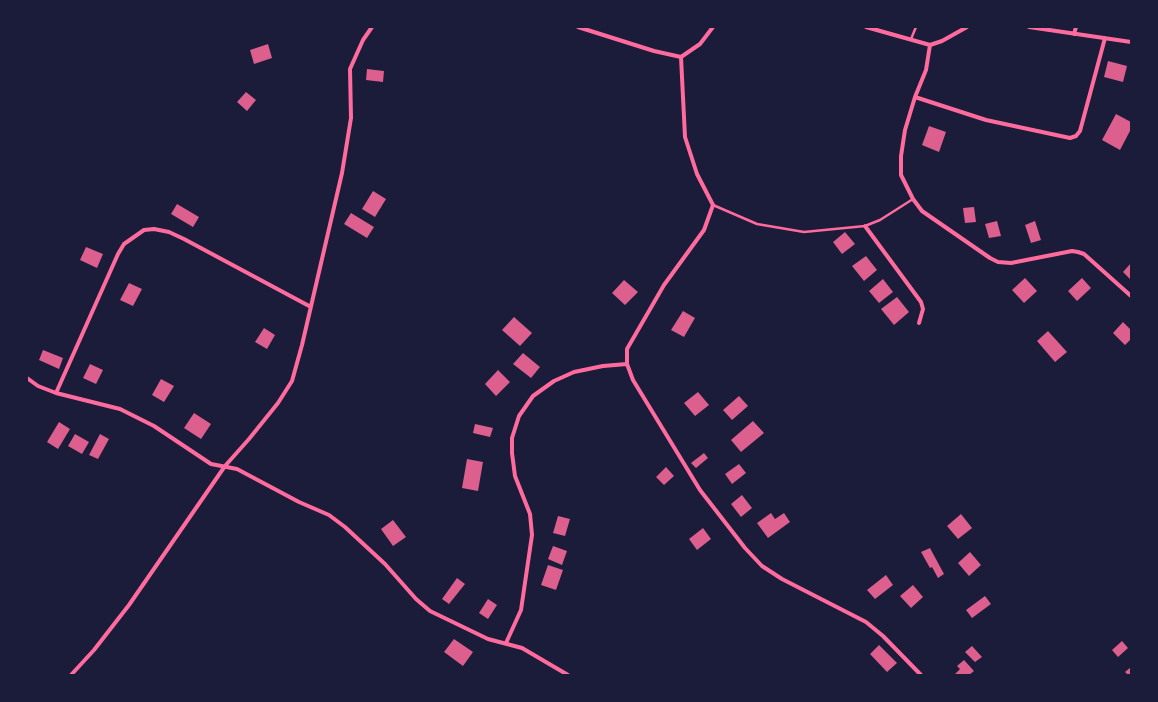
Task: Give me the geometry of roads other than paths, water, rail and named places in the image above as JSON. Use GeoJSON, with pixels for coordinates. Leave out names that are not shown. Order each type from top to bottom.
{"type":"FeatureCollection","features":[{"type":"Feature","properties":{"kind":"street"},"geometry":{"type":"LineString","coordinates":[[71,675],[94,650],[129,605],[225,466],[254,433],[292,381],[342,173],[351,118],[350,69],[363,40],[372,27]]}},
{"type":"Feature","properties":{"kind":"street"},"geometry":{"type":"LineString","coordinates":[[578,27],[681,57],[700,44],[713,27]]}},
{"type":"Feature","properties":{"kind":"street"},"geometry":{"type":"LineString","coordinates":[[866,27],[875,28],[930,45],[942,41],[967,27]]}},
{"type":"Feature","properties":{"kind":"street"},"geometry":{"type":"LineString","coordinates":[[1029,27],[1131,42]]}},
{"type":"Feature","properties":{"kind":"street"},"geometry":{"type":"LineString","coordinates":[[1074,34],[1076,27]]}},
{"type":"Feature","properties":{"kind":"street"},"geometry":{"type":"LineString","coordinates":[[915,97],[986,120],[1070,138],[1076,136],[1080,131],[1105,38]]}},
{"type":"Feature","properties":{"kind":"street"},"geometry":{"type":"LineString","coordinates":[[930,45],[926,70],[915,97],[905,130],[901,156],[901,175],[912,200],[922,211],[998,262],[1011,263],[1072,251],[1078,252],[1084,254],[1131,296]]}},
{"type":"Feature","properties":{"kind":"street"},"geometry":{"type":"LineString","coordinates":[[681,57],[685,137],[697,174],[713,205],[704,230],[664,285],[627,349],[627,364],[633,380],[700,490],[745,548],[762,566],[782,579],[866,622],[883,636],[921,675]]}},
{"type":"Feature","properties":{"kind":"street"},"geometry":{"type":"LineString","coordinates":[[866,226],[921,302],[923,309],[919,323]]}},
{"type":"Feature","properties":{"kind":"street"},"geometry":{"type":"LineString","coordinates":[[56,394],[118,254],[124,244],[144,230],[154,229],[184,239],[311,307]]}},
{"type":"Feature","properties":{"kind":"street"},"geometry":{"type":"LineString","coordinates":[[506,643],[521,610],[532,535],[530,514],[515,476],[512,453],[512,438],[519,416],[533,396],[554,381],[574,372],[603,366],[627,364]]}},
{"type":"Feature","properties":{"kind":"street"},"geometry":{"type":"LineString","coordinates":[[27,378],[38,386],[56,394],[120,409],[154,426],[211,464],[237,469],[299,502],[329,515],[345,527],[385,564],[416,599],[430,611],[488,639],[522,648],[568,675]]}},
{"type":"Feature","properties":{"kind":"lane"},"geometry":{"type":"LineString","coordinates":[[911,39],[916,27]]}},
{"type":"Feature","properties":{"kind":"lane"},"geometry":{"type":"LineString","coordinates":[[713,205],[757,224],[804,232],[866,226],[880,220],[912,200]]}}]}
